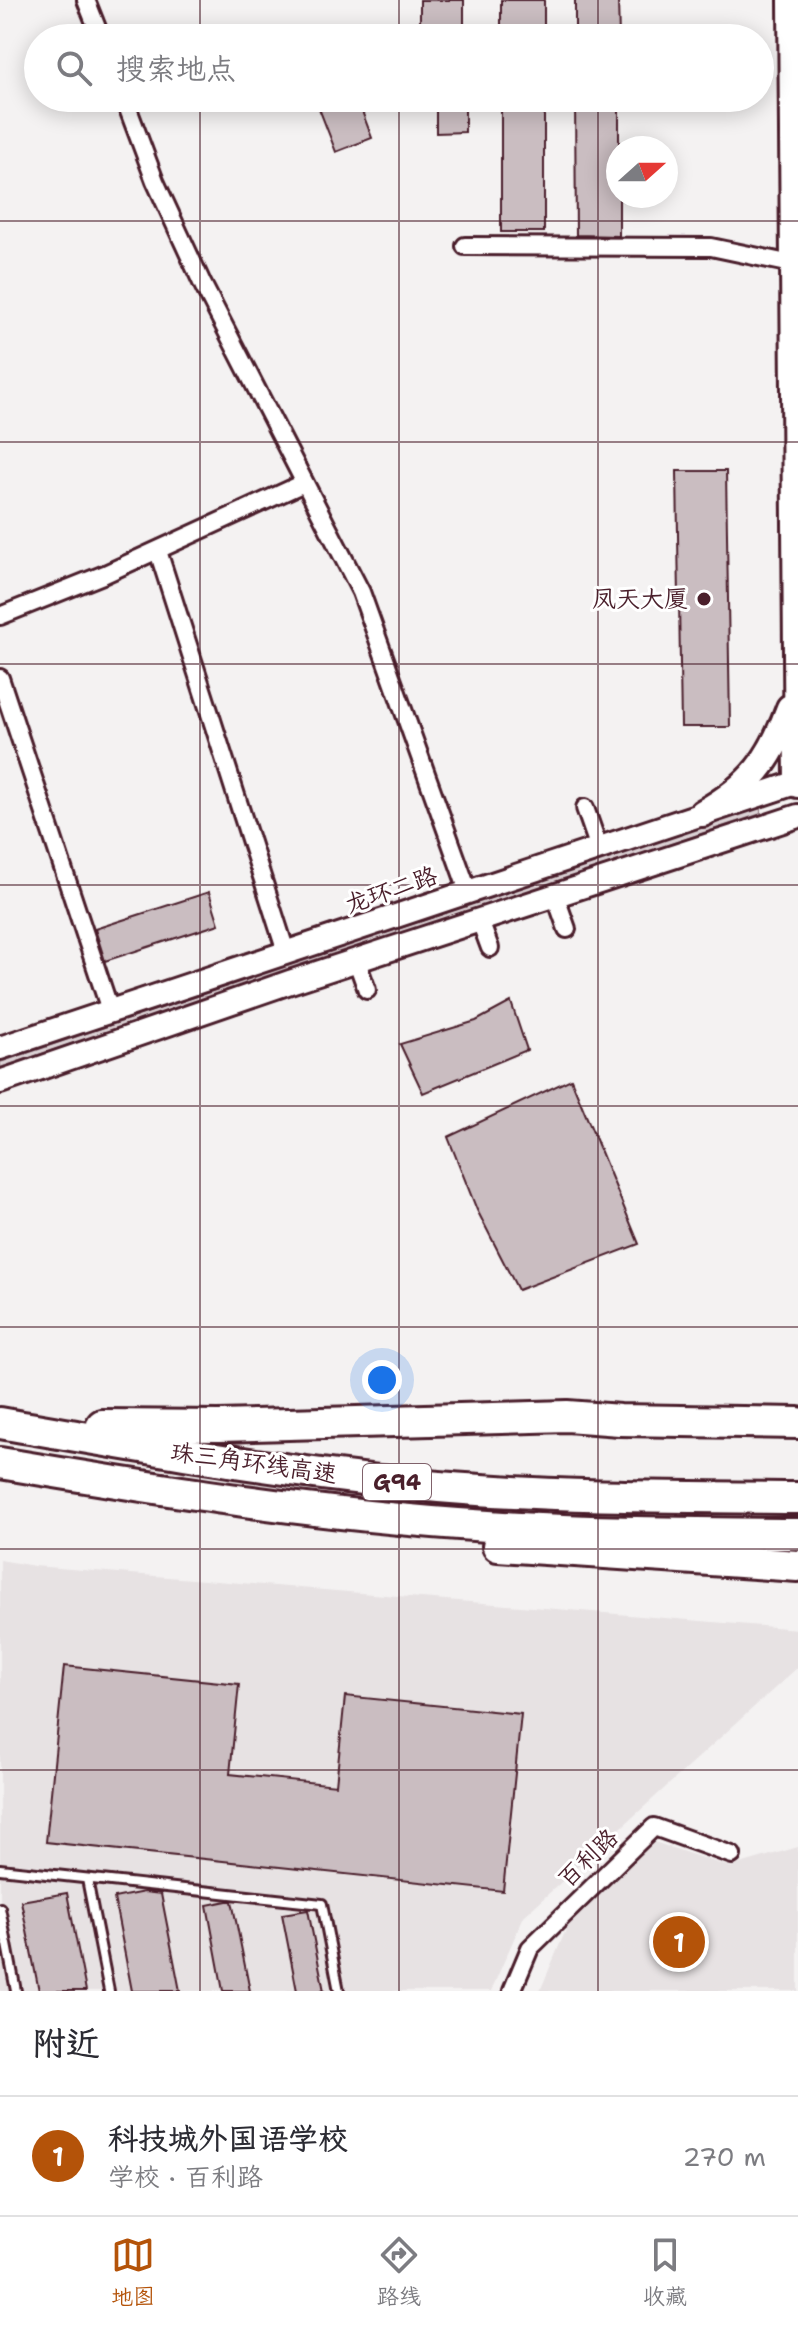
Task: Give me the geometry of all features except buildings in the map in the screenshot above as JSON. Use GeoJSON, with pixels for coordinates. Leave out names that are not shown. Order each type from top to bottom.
{"type":"FeatureCollection","features":[{"type":"Feature","properties":{"kind":"highway"},"geometry":{"type":"LineString","coordinates":[[0,1423],[219,1426],[567,1416],[784,1423]]}},
{"type":"Feature","properties":{"kind":"highway","name":"珠三角环线高速"},"geometry":{"type":"LineString","coordinates":[[0,1423],[251,1465],[440,1487],[652,1497],[798,1498]]}},
{"type":"Feature","properties":{"kind":"highway","name":"珠三角环线高速"},"geometry":{"type":"LineString","coordinates":[[0,1463],[157,1490],[325,1512],[488,1526],[798,1534]]}},
{"type":"Feature","properties":{"kind":"highway"},"geometry":{"type":"LineString","coordinates":[[157,1490],[325,1525],[433,1539],[579,1553],[798,1566]]}},
{"type":"Feature","properties":{"kind":"main road"},"geometry":{"type":"LineString","coordinates":[[792,0],[797,783]]}},
{"type":"Feature","properties":{"kind":"main road"},"geometry":{"type":"LineString","coordinates":[[703,813],[740,788],[767,760],[784,724],[796,682]]}},
{"type":"Feature","properties":{"kind":"main road","name":"龙环二路"},"geometry":{"type":"LineString","coordinates":[[0,1048],[797,783]]}},
{"type":"Feature","properties":{"kind":"main road"},"geometry":{"type":"LineString","coordinates":[[0,1082],[798,816]]}},
{"type":"Feature","properties":{"kind":"street"},"geometry":{"type":"LineString","coordinates":[[86,0],[95,24]]}},
{"type":"Feature","properties":{"kind":"street"},"geometry":{"type":"LineString","coordinates":[[129,112],[155,181],[197,271],[361,592],[468,891]]}},
{"type":"Feature","properties":{"kind":"street"},"geometry":{"type":"LineString","coordinates":[[465,246],[711,247],[792,264]]}},
{"type":"Feature","properties":{"kind":"street"},"geometry":{"type":"LineString","coordinates":[[0,616],[158,551],[304,483]]}},
{"type":"Feature","properties":{"kind":"street"},"geometry":{"type":"LineString","coordinates":[[158,551],[286,952]]}},
{"type":"Feature","properties":{"kind":"street"},"geometry":{"type":"LineString","coordinates":[[0,678],[110,1010]]}},
{"type":"Feature","properties":{"kind":"street"},"geometry":{"type":"LineString","coordinates":[[585,808],[599,848]]}},
{"type":"Feature","properties":{"kind":"street"},"geometry":{"type":"LineString","coordinates":[[555,895],[567,929]]}},
{"type":"Feature","properties":{"kind":"street"},"geometry":{"type":"LineString","coordinates":[[480,921],[490,948]]}},
{"type":"Feature","properties":{"kind":"street"},"geometry":{"type":"LineString","coordinates":[[357,962],[367,990]]}},
{"type":"Feature","properties":{"kind":"street","name":"百利路"},"geometry":{"type":"LineString","coordinates":[[512,1991],[530,1948],[654,1827],[732,1855]]}},
{"type":"Feature","properties":{"kind":"lane"},"geometry":{"type":"LineString","coordinates":[[0,1869],[322,1904],[339,1991]]}},
{"type":"Feature","properties":{"kind":"lane"},"geometry":{"type":"LineString","coordinates":[[87,1879],[109,1991]]}},
{"type":"Feature","properties":{"kind":"lane"},"geometry":{"type":"LineString","coordinates":[[0,1908],[16,1991]]}},
{"type":"Feature","properties":{"kind":"shaded area"},"geometry":{"type":"Polygon","coordinates":[[[761,807],[761,814],[0,1068],[0,1062],[761,807]]]}},
{"type":"Feature","properties":{"kind":"shaded area"},"geometry":{"type":"Polygon","coordinates":[[[0,1560],[34,1566],[798,1629],[798,1667],[524,1916],[491,1991],[0,1991],[0,1560]]]}},
{"type":"Feature","properties":{"kind":"shaded area"},"geometry":{"type":"Polygon","coordinates":[[[651,1841],[730,1867],[798,1847],[798,1991],[540,1991],[581,1894],[651,1841]]]}},
{"type":"Feature","properties":{"kind":"place","name":"凤天大厦"},"geometry":{"type":"Point","coordinates":[704,599]}},
{"type":"Feature","properties":{"kind":"place","name":"科技城外国语学校"},"geometry":{"type":"Point","coordinates":[679,1942]}}]}
